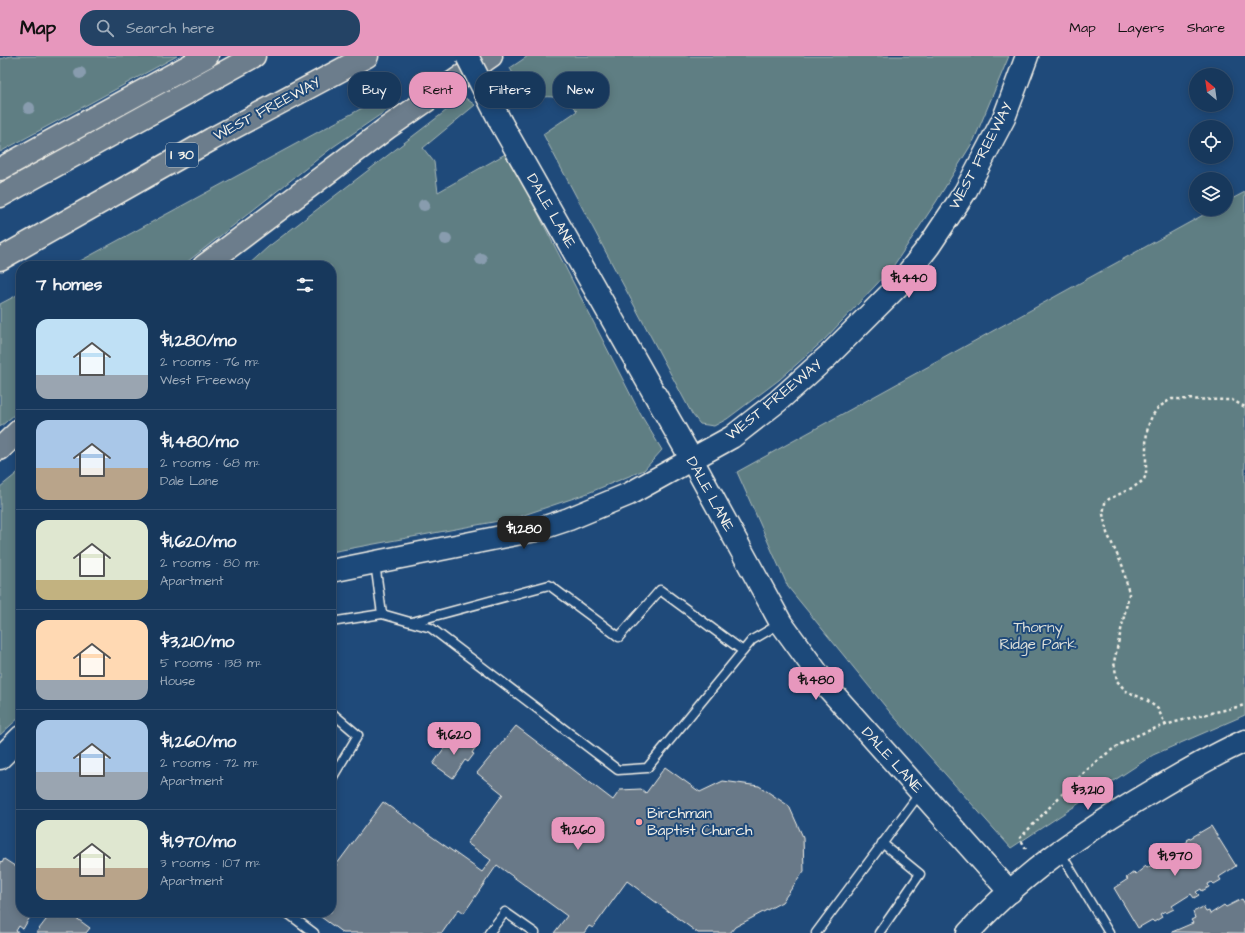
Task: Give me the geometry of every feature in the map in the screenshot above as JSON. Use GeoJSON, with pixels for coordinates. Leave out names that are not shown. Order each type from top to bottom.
{"type":"FeatureCollection","features":[{"type":"Feature","properties":{"kind":"highway"},"geometry":{"type":"LineString","coordinates":[[0,169],[206,56]]}},
{"type":"Feature","properties":{"kind":"highway"},"geometry":{"type":"LineString","coordinates":[[0,196],[254,56]]}},
{"type":"Feature","properties":{"kind":"highway","name":"WEST FREEWAY"},"geometry":{"type":"LineString","coordinates":[[0,259],[212,139],[367,56]]}},
{"type":"Feature","properties":{"kind":"highway"},"geometry":{"type":"LineString","coordinates":[[211,261],[387,128],[491,56]]}},
{"type":"Feature","properties":{"kind":"highway"},"geometry":{"type":"LineString","coordinates":[[0,449],[16,434]]}},
{"type":"Feature","properties":{"kind":"street","name":"DALE LANE"},"geometry":{"type":"LineString","coordinates":[[467,56],[501,123],[692,460],[781,623],[829,689],[920,793],[1010,892]]}},
{"type":"Feature","properties":{"kind":"street","name":"WEST FREEWAY"},"geometry":{"type":"LineString","coordinates":[[336,570],[536,530],[569,519],[629,494],[732,437],[778,401],[828,356],[897,287],[929,246],[965,192],[1004,118],[1028,56]]}},
{"type":"Feature","properties":{"kind":"street"},"geometry":{"type":"LineString","coordinates":[[968,933],[1010,892],[1059,851],[1113,814],[1167,782],[1245,741]]}},
{"type":"Feature","properties":{"kind":"street"},"geometry":{"type":"LineString","coordinates":[[0,758],[16,742]]}},
{"type":"Feature","properties":{"kind":"lane"},"geometry":{"type":"LineString","coordinates":[[375,562],[382,614]]}},
{"type":"Feature","properties":{"kind":"lane"},"geometry":{"type":"LineString","coordinates":[[412,622],[549,584],[619,637],[660,590],[743,651]]}},
{"type":"Feature","properties":{"kind":"lane"},"geometry":{"type":"LineString","coordinates":[[336,621],[382,614],[431,628],[618,770],[647,768],[752,640],[781,623]]}},
{"type":"Feature","properties":{"kind":"lane"},"geometry":{"type":"LineString","coordinates":[[336,716],[358,735],[336,772]]}},
{"type":"Feature","properties":{"kind":"lane"},"geometry":{"type":"LineString","coordinates":[[816,933],[920,793]]}},
{"type":"Feature","properties":{"kind":"lane"},"geometry":{"type":"LineString","coordinates":[[879,933],[920,874],[882,843]]}},
{"type":"Feature","properties":{"kind":"lane"},"geometry":{"type":"LineString","coordinates":[[1059,851],[1109,933]]}},
{"type":"Feature","properties":{"kind":"lane"},"geometry":{"type":"LineString","coordinates":[[489,933],[505,912],[535,933]]}},
{"type":"Feature","properties":{"kind":"lane"},"geometry":{"type":"LineString","coordinates":[[293,917],[314,933]]}},
{"type":"Feature","properties":{"kind":"path"},"geometry":{"type":"LineString","coordinates":[[1166,726],[1158,709],[1148,701],[1126,691],[1117,681],[1114,662],[1129,594],[1123,567],[1107,533],[1103,514],[1105,503],[1109,499],[1143,481],[1147,473],[1146,434],[1152,414],[1164,402],[1172,399],[1232,400],[1245,407]]}},
{"type":"Feature","properties":{"kind":"path"},"geometry":{"type":"LineString","coordinates":[[1037,869],[1020,838],[1103,756],[1129,739],[1166,726],[1245,705]]}},
{"type":"Feature","properties":{"kind":"green space"},"geometry":{"type":"Polygon","coordinates":[[[11,56],[177,56],[0,152],[0,59],[11,56]]]}},
{"type":"Feature","properties":{"kind":"green space"},"geometry":{"type":"Polygon","coordinates":[[[528,56],[1009,56],[974,140],[936,202],[892,268],[824,340],[779,380],[727,419],[714,426],[700,424],[692,414],[543,134],[577,111],[574,108],[609,108],[609,72],[553,72],[553,97],[545,97],[545,72],[512,72],[510,68],[528,56]]]}},
{"type":"Feature","properties":{"kind":"green space"},"geometry":{"type":"Polygon","coordinates":[[[467,99],[475,105],[423,148],[434,162],[438,192],[507,153],[641,415],[662,450],[644,470],[583,495],[515,518],[336,551],[336,261],[253,261],[268,247],[450,108],[467,108],[467,99]]]}},
{"type":"Feature","properties":{"kind":"green space"},"geometry":{"type":"Polygon","coordinates":[[[362,108],[390,108],[333,147],[188,261],[80,261],[362,108]]]}},
{"type":"Feature","properties":{"kind":"green space","name":"Thorny Ridge Park"},"geometry":{"type":"Polygon","coordinates":[[[1245,192],[1245,715],[1153,755],[1011,848],[889,711],[788,587],[737,472],[1201,216],[1233,216],[1233,198],[1245,192]]]}},
{"type":"Feature","properties":{"kind":"green space"},"geometry":{"type":"Polygon","coordinates":[[[16,296],[16,413],[0,427],[0,304],[16,296]]]}},
{"type":"Feature","properties":{"kind":"green space"},"geometry":{"type":"Polygon","coordinates":[[[16,474],[16,721],[0,735],[0,487],[16,474]]]}},
{"type":"Feature","properties":{"kind":"building","name":"Birchman Baptist Church"},"geometry":{"type":"Polygon","coordinates":[[[516,726],[613,800],[620,790],[641,789],[646,793],[665,767],[700,792],[723,781],[759,786],[789,806],[803,837],[804,871],[782,902],[735,927],[730,933],[698,933],[627,881],[593,928],[589,926],[584,933],[554,933],[567,916],[497,865],[464,913],[459,909],[442,933],[343,933],[321,917],[336,917],[336,865],[383,802],[482,872],[491,860],[467,843],[503,794],[477,773],[516,726]]]}},
{"type":"Feature","properties":{"kind":"building"},"geometry":{"type":"Polygon","coordinates":[[[454,734],[475,748],[472,753],[474,754],[468,762],[465,760],[453,778],[433,764],[454,734]]]}},
{"type":"Feature","properties":{"kind":"building"},"geometry":{"type":"Polygon","coordinates":[[[1211,826],[1236,866],[1219,877],[1221,880],[1214,884],[1212,882],[1208,884],[1209,887],[1202,891],[1201,889],[1196,892],[1199,895],[1194,898],[1191,894],[1172,906],[1174,909],[1160,914],[1162,917],[1154,922],[1152,920],[1138,928],[1114,888],[1128,879],[1126,878],[1134,872],[1136,874],[1146,866],[1147,868],[1175,850],[1174,848],[1180,844],[1181,846],[1188,841],[1187,840],[1211,826]]]}},
{"type":"Feature","properties":{"kind":"building"},"geometry":{"type":"Polygon","coordinates":[[[4,859],[16,867],[16,917],[30,917],[23,929],[19,926],[16,931],[19,933],[0,933],[0,861],[2,863],[4,859]]]}},
{"type":"Feature","properties":{"kind":"building"},"geometry":{"type":"Polygon","coordinates":[[[1242,899],[1245,904],[1245,933],[1172,932],[1193,923],[1191,920],[1195,918],[1193,912],[1203,907],[1206,912],[1209,911],[1210,914],[1224,905],[1226,907],[1242,899]]]}},
{"type":"Feature","properties":{"kind":"building"},"geometry":{"type":"Polygon","coordinates":[[[48,917],[52,919],[56,917],[59,919],[61,917],[75,917],[90,928],[86,933],[36,933],[48,917]]]}},
{"type":"Feature","properties":{"kind":"place","name":"Birchman Baptist Church"},"geometry":{"type":"Point","coordinates":[639,822]}}]}
